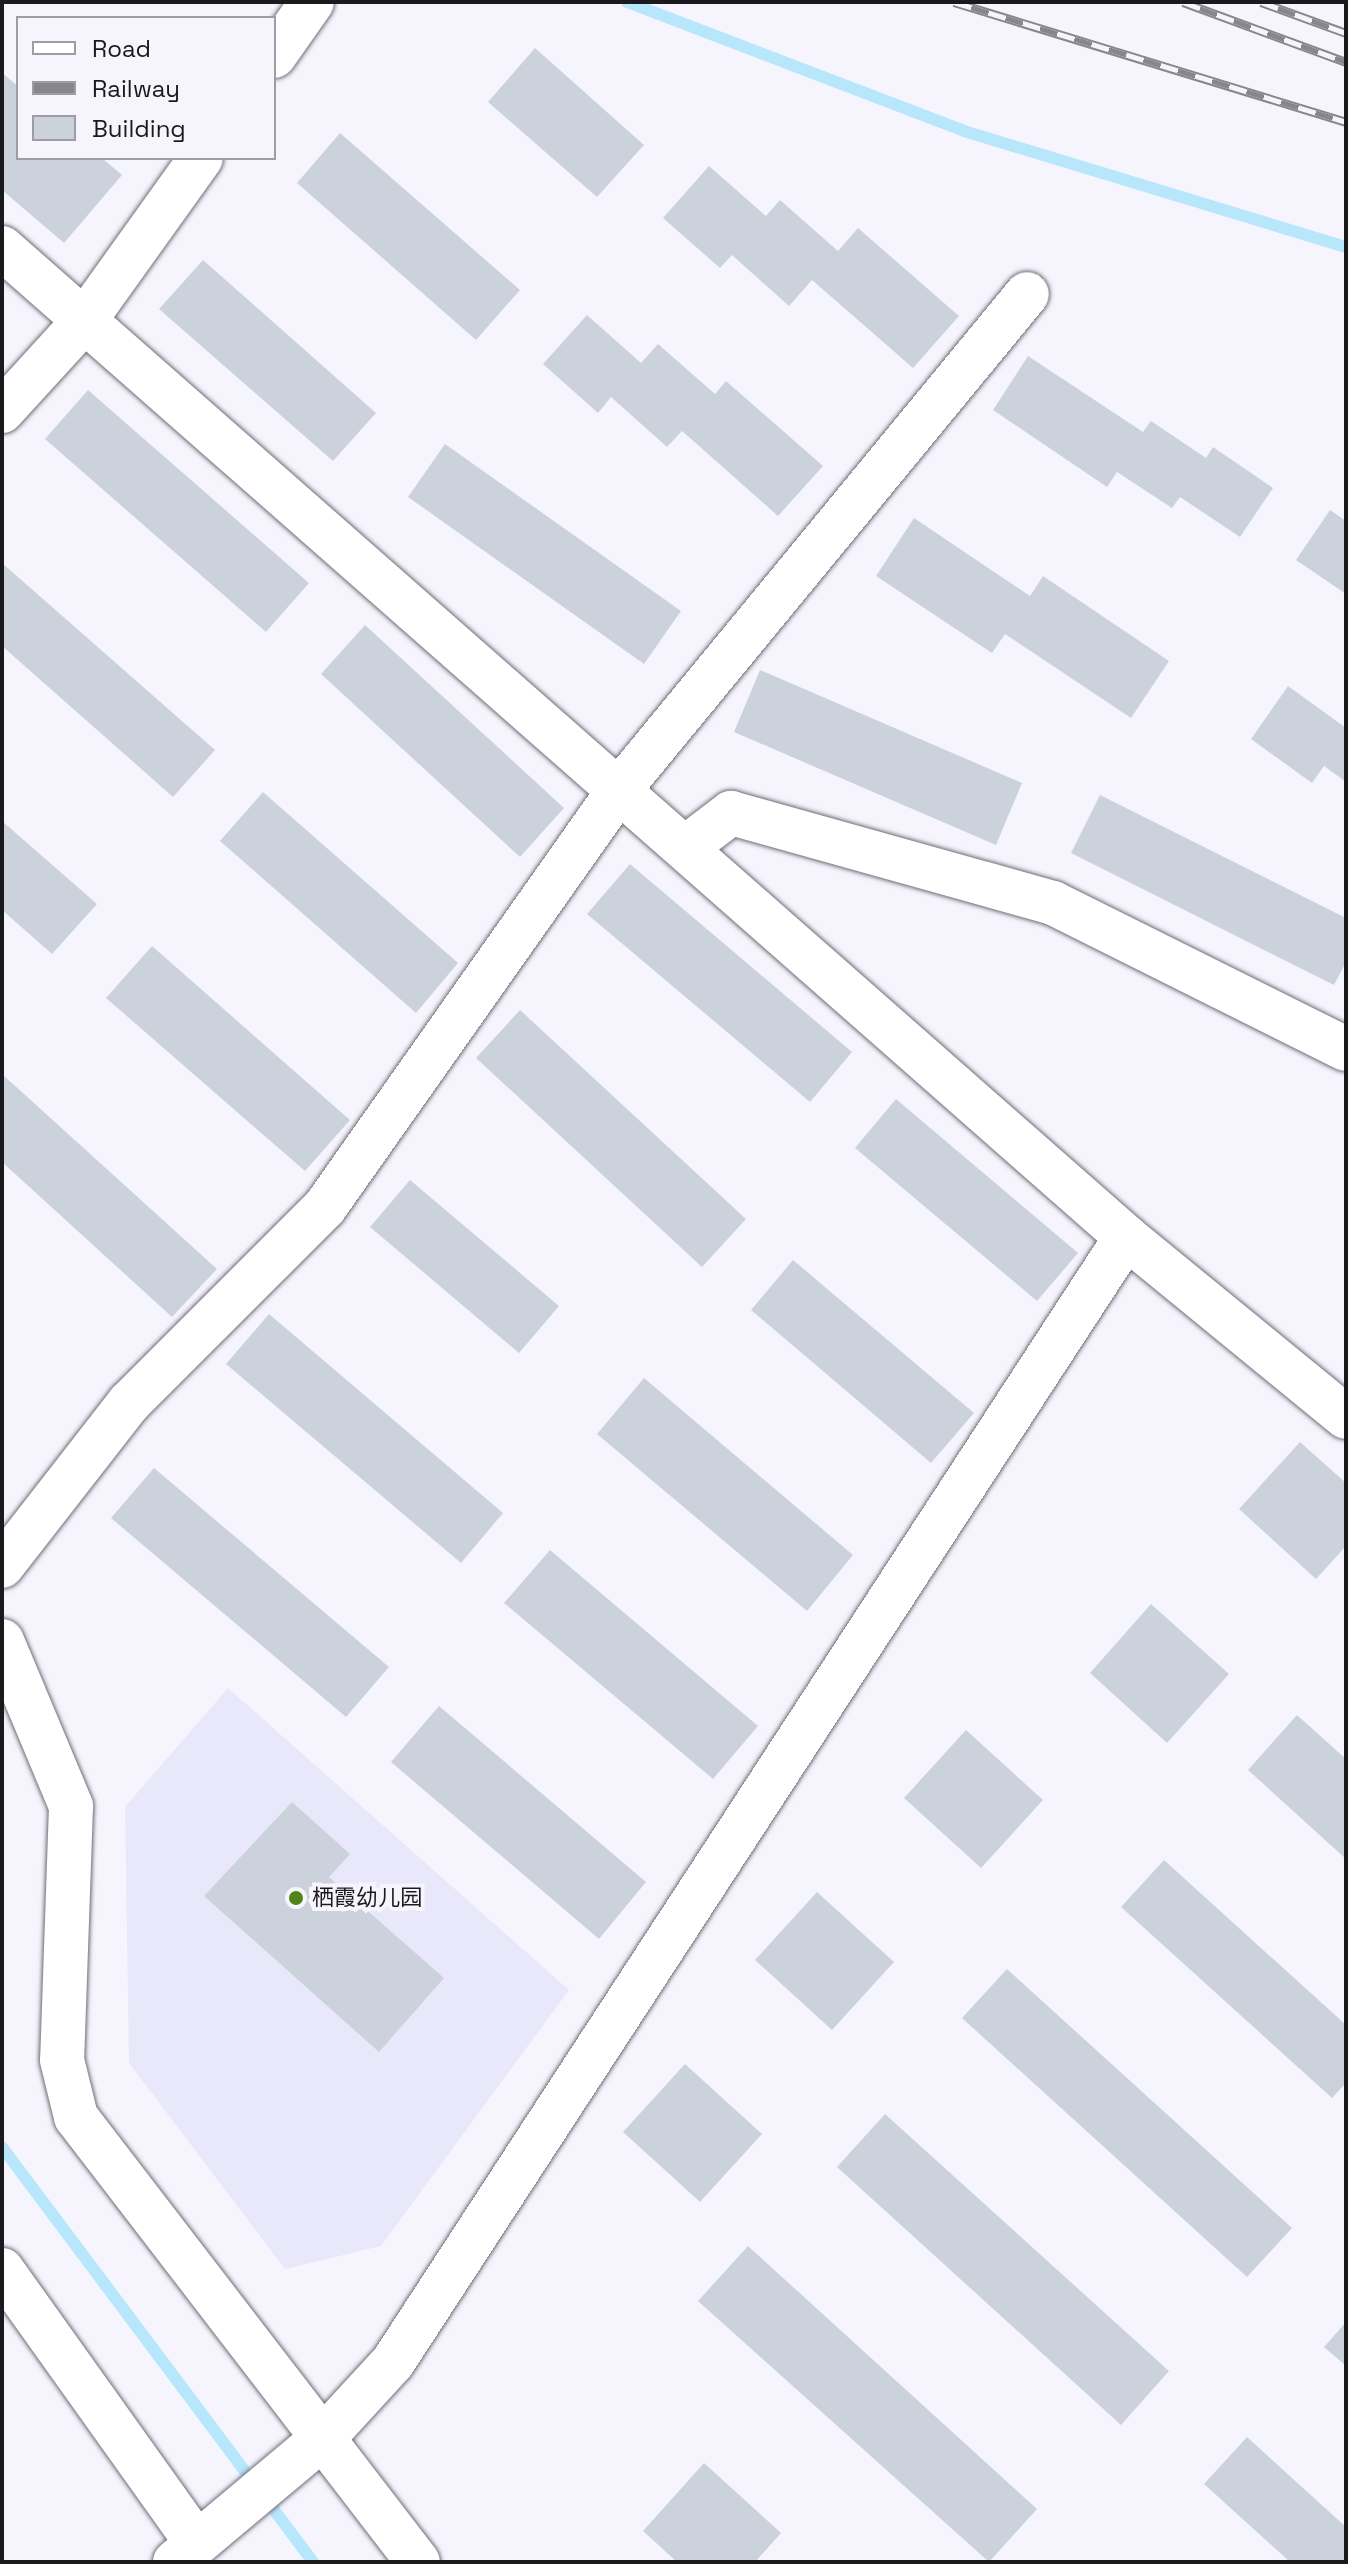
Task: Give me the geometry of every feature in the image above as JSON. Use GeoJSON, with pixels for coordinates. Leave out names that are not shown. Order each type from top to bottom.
{"type":"FeatureCollection","features":[{"type":"Feature","properties":{"kind":"street"},"geometry":{"type":"LineString","coordinates":[[276,53],[312,2]]}},
{"type":"Feature","properties":{"kind":"street"},"geometry":{"type":"LineString","coordinates":[[2,411],[85,320],[200,160]]}},
{"type":"Feature","properties":{"kind":"street"},"geometry":{"type":"LineString","coordinates":[[2,248],[1126,1237],[1346,1417]]}},
{"type":"Feature","properties":{"kind":"street"},"geometry":{"type":"LineString","coordinates":[[2,1566],[129,1403],[325,1207],[619,790],[1027,294]]}},
{"type":"Feature","properties":{"kind":"street"},"geometry":{"type":"LineString","coordinates":[[685,848],[731,813],[1053,903],[1346,1049]]}},
{"type":"Feature","properties":{"kind":"street"},"geometry":{"type":"LineString","coordinates":[[2,2270],[196,2544],[310,2449],[393,2362],[1126,1237]]}},
{"type":"Feature","properties":{"kind":"street"},"geometry":{"type":"LineString","coordinates":[[2,1641],[71,1806],[62,2060],[76,2117],[310,2449],[418,2562]]}},
{"type":"Feature","properties":{"kind":"shaded area","name":"栖霞幼儿园"},"geometry":{"type":"Polygon","coordinates":[[[228,1688],[569,1990],[381,2246],[285,2269],[129,2063],[125,1807],[228,1688]]]}},
{"type":"Feature","properties":{"kind":"building"},"geometry":{"type":"Polygon","coordinates":[[[535,48],[644,145],[597,197],[488,102],[535,48]]]}},
{"type":"Feature","properties":{"kind":"building"},"geometry":{"type":"Polygon","coordinates":[[[2,73],[16,84],[16,160],[104,160],[122,175],[64,243],[2,190],[2,73]]]}},
{"type":"Feature","properties":{"kind":"building"},"geometry":{"type":"Polygon","coordinates":[[[340,133],[520,290],[476,340],[297,183],[340,133]]]}},
{"type":"Feature","properties":{"kind":"building"},"geometry":{"type":"Polygon","coordinates":[[[709,166],[766,216],[780,200],[838,251],[858,228],[959,316],[913,368],[812,280],[789,306],[732,255],[720,268],[663,218],[709,166]]]}},
{"type":"Feature","properties":{"kind":"building"},"geometry":{"type":"Polygon","coordinates":[[[203,260],[376,413],[333,461],[159,309],[203,260]]]}},
{"type":"Feature","properties":{"kind":"building"},"geometry":{"type":"Polygon","coordinates":[[[587,315],[641,363],[658,344],[715,394],[726,381],[823,466],[778,516],[682,431],[667,447],[611,397],[598,413],[543,364],[587,315]]]}},
{"type":"Feature","properties":{"kind":"building"},"geometry":{"type":"Polygon","coordinates":[[[1028,356],[1143,432],[1151,421],[1206,458],[1213,447],[1273,488],[1240,537],[1180,497],[1172,508],[1117,472],[1107,487],[993,410],[1028,356]]]}},
{"type":"Feature","properties":{"kind":"building"},"geometry":{"type":"Polygon","coordinates":[[[88,390],[309,583],[266,632],[45,439],[88,390]]]}},
{"type":"Feature","properties":{"kind":"building"},"geometry":{"type":"Polygon","coordinates":[[[445,444],[681,611],[644,664],[408,497],[445,444]]]}},
{"type":"Feature","properties":{"kind":"building"},"geometry":{"type":"Polygon","coordinates":[[[1330,510],[1346,521],[1346,594],[1296,560],[1330,510]]]}},
{"type":"Feature","properties":{"kind":"building"},"geometry":{"type":"Polygon","coordinates":[[[914,518],[1030,596],[1043,576],[1169,661],[1131,718],[1005,634],[992,653],[876,576],[914,518]]]}},
{"type":"Feature","properties":{"kind":"building"},"geometry":{"type":"Polygon","coordinates":[[[2,563],[215,750],[173,797],[2,646],[2,563]]]}},
{"type":"Feature","properties":{"kind":"building"},"geometry":{"type":"Polygon","coordinates":[[[365,625],[564,808],[520,857],[321,674],[365,625]]]}},
{"type":"Feature","properties":{"kind":"building"},"geometry":{"type":"Polygon","coordinates":[[[760,670],[1022,783],[996,845],[734,732],[760,670]]]}},
{"type":"Feature","properties":{"kind":"building"},"geometry":{"type":"Polygon","coordinates":[[[1288,686],[1346,728],[1346,782],[1324,766],[1312,783],[1251,739],[1288,686]]]}},
{"type":"Feature","properties":{"kind":"building"},"geometry":{"type":"Polygon","coordinates":[[[263,792],[458,963],[416,1013],[220,841],[263,792]]]}},
{"type":"Feature","properties":{"kind":"building"},"geometry":{"type":"Polygon","coordinates":[[[1100,795],[1346,918],[1346,962],[1334,985],[1071,853],[1100,795]]]}},
{"type":"Feature","properties":{"kind":"building"},"geometry":{"type":"Polygon","coordinates":[[[2,821],[97,904],[52,954],[2,910],[2,821]]]}},
{"type":"Feature","properties":{"kind":"building"},"geometry":{"type":"Polygon","coordinates":[[[630,864],[852,1052],[810,1102],[587,914],[630,864]]]}},
{"type":"Feature","properties":{"kind":"building"},"geometry":{"type":"Polygon","coordinates":[[[152,946],[350,1120],[305,1171],[106,998],[152,946]]]}},
{"type":"Feature","properties":{"kind":"building"},"geometry":{"type":"Polygon","coordinates":[[[520,1010],[746,1219],[702,1267],[476,1058],[520,1010]]]}},
{"type":"Feature","properties":{"kind":"building"},"geometry":{"type":"Polygon","coordinates":[[[2,1074],[217,1269],[172,1317],[2,1162],[2,1074]]]}},
{"type":"Feature","properties":{"kind":"building"},"geometry":{"type":"Polygon","coordinates":[[[896,1099],[1078,1253],[1037,1301],[855,1148],[896,1099]]]}},
{"type":"Feature","properties":{"kind":"building"},"geometry":{"type":"Polygon","coordinates":[[[410,1180],[559,1306],[519,1353],[370,1227],[410,1180]]]}},
{"type":"Feature","properties":{"kind":"building"},"geometry":{"type":"Polygon","coordinates":[[[793,1260],[974,1413],[931,1463],[751,1310],[793,1260]]]}},
{"type":"Feature","properties":{"kind":"building"},"geometry":{"type":"Polygon","coordinates":[[[269,1314],[503,1513],[461,1563],[226,1364],[269,1314]]]}},
{"type":"Feature","properties":{"kind":"building"},"geometry":{"type":"Polygon","coordinates":[[[644,1378],[853,1555],[807,1611],[597,1434],[644,1378]]]}},
{"type":"Feature","properties":{"kind":"building"},"geometry":{"type":"Polygon","coordinates":[[[1300,1442],[1346,1483],[1346,1546],[1316,1579],[1239,1509],[1300,1442]]]}},
{"type":"Feature","properties":{"kind":"building"},"geometry":{"type":"Polygon","coordinates":[[[154,1468],[389,1667],[346,1717],[111,1518],[154,1468]]]}},
{"type":"Feature","properties":{"kind":"building"},"geometry":{"type":"Polygon","coordinates":[[[550,1550],[758,1726],[713,1779],[504,1603],[550,1550]]]}},
{"type":"Feature","properties":{"kind":"building"},"geometry":{"type":"Polygon","coordinates":[[[1151,1604],[1229,1674],[1167,1743],[1090,1673],[1151,1604]]]}},
{"type":"Feature","properties":{"kind":"building"},"geometry":{"type":"Polygon","coordinates":[[[439,1706],[646,1882],[599,1939],[391,1762],[439,1706]]]}},
{"type":"Feature","properties":{"kind":"building"},"geometry":{"type":"Polygon","coordinates":[[[1297,1715],[1346,1759],[1346,1859],[1248,1770],[1297,1715]]]}},
{"type":"Feature","properties":{"kind":"building"},"geometry":{"type":"Polygon","coordinates":[[[966,1730],[1043,1800],[981,1868],[904,1798],[966,1730]]]}},
{"type":"Feature","properties":{"kind":"building"},"geometry":{"type":"Polygon","coordinates":[[[292,1802],[350,1854],[329,1877],[444,1978],[379,2052],[204,1896],[292,1802]]]}},
{"type":"Feature","properties":{"kind":"building"},"geometry":{"type":"Polygon","coordinates":[[[1164,1860],[1346,2025],[1346,2083],[1332,2098],[1121,1907],[1164,1860]]]}},
{"type":"Feature","properties":{"kind":"building"},"geometry":{"type":"Polygon","coordinates":[[[817,1892],[894,1962],[832,2030],[755,1960],[817,1892]]]}},
{"type":"Feature","properties":{"kind":"building"},"geometry":{"type":"Polygon","coordinates":[[[1007,1969],[1292,2228],[1247,2277],[962,2018],[1007,1969]]]}},
{"type":"Feature","properties":{"kind":"building"},"geometry":{"type":"Polygon","coordinates":[[[685,2064],[762,2134],[700,2202],[623,2132],[685,2064]]]}},
{"type":"Feature","properties":{"kind":"building"},"geometry":{"type":"Polygon","coordinates":[[[885,2114],[1169,2371],[1121,2425],[837,2167],[885,2114]]]}},
{"type":"Feature","properties":{"kind":"building"},"geometry":{"type":"Polygon","coordinates":[[[748,2246],[1037,2509],[989,2562],[698,2301],[748,2246]]]}},
{"type":"Feature","properties":{"kind":"building"},"geometry":{"type":"Polygon","coordinates":[[[1346,2322],[1346,2366],[1324,2347],[1346,2322]]]}},
{"type":"Feature","properties":{"kind":"building"},"geometry":{"type":"Polygon","coordinates":[[[1247,2437],[1346,2527],[1346,2562],[1290,2562],[1204,2484],[1247,2437]]]}},
{"type":"Feature","properties":{"kind":"building"},"geometry":{"type":"Polygon","coordinates":[[[704,2463],[781,2533],[755,2562],[677,2562],[643,2531],[704,2463]]]}},
{"type":"Feature","properties":{"kind":"waterway"},"geometry":{"type":"LineString","coordinates":[[627,2],[964,131],[1346,247]]}},
{"type":"Feature","properties":{"kind":"waterway"},"geometry":{"type":"LineString","coordinates":[[2,2147],[313,2562]]}},
{"type":"Feature","properties":{"kind":"railway"},"geometry":{"type":"LineString","coordinates":[[954,2],[1346,122]]}},
{"type":"Feature","properties":{"kind":"railway"},"geometry":{"type":"LineString","coordinates":[[1183,2],[1346,62]]}},
{"type":"Feature","properties":{"kind":"railway"},"geometry":{"type":"LineString","coordinates":[[1261,2],[1346,33]]}},
{"type":"Feature","properties":{"kind":"place","name":"栖霞幼儿园"},"geometry":{"type":"Point","coordinates":[296,1898]}}]}
